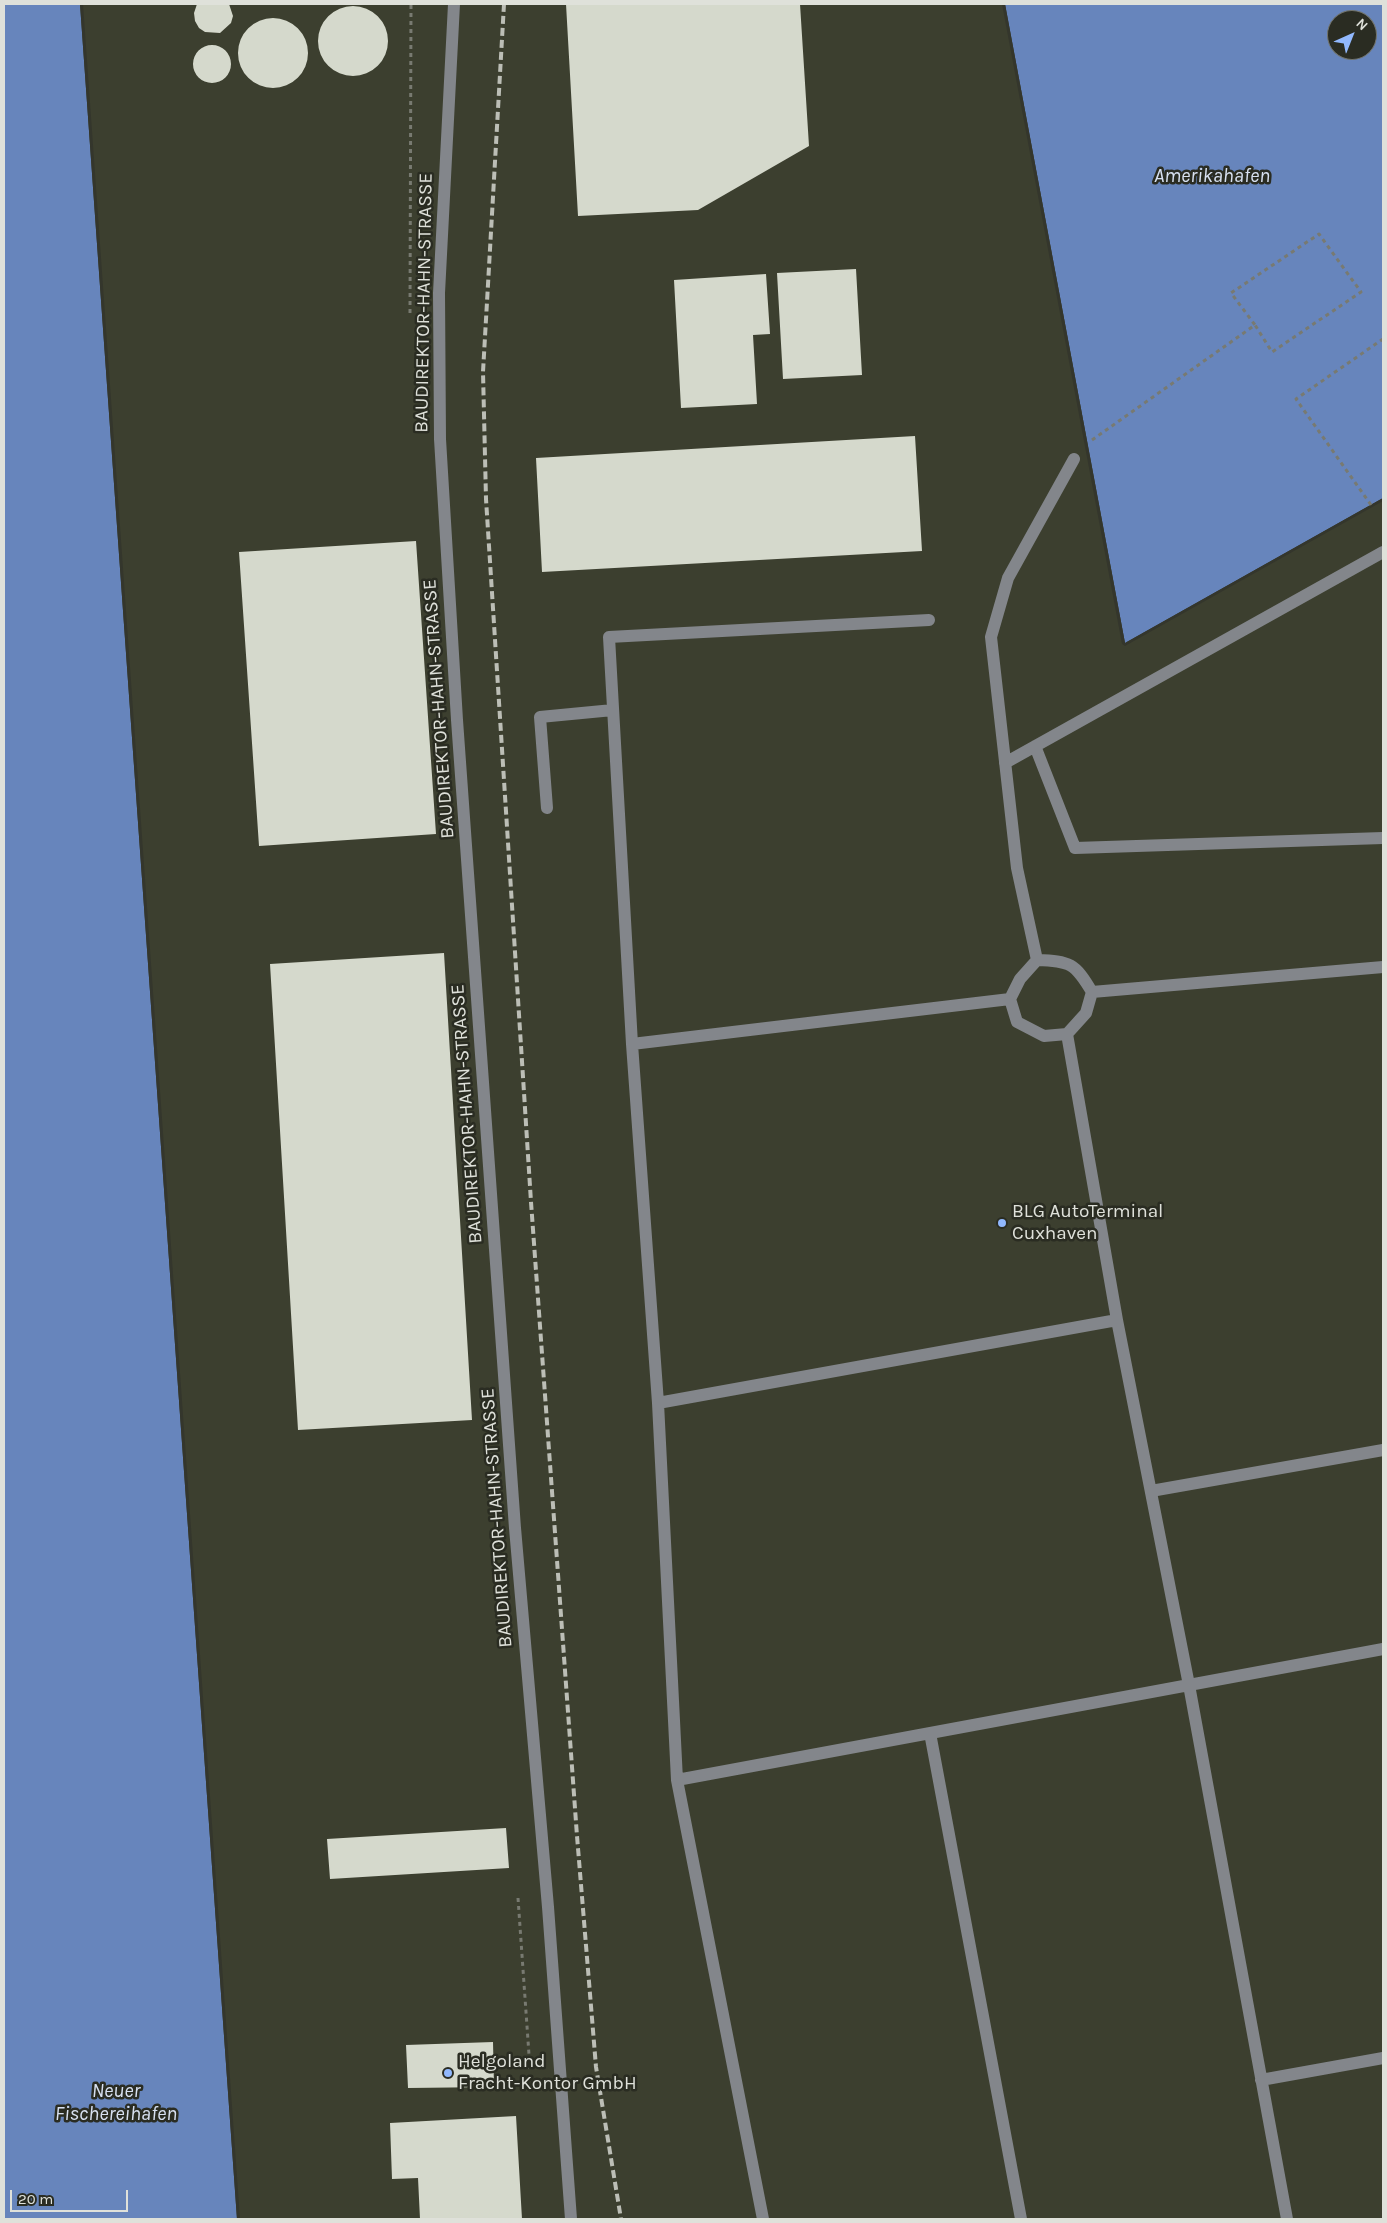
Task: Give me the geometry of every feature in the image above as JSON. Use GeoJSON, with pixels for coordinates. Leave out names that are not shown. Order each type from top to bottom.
{"type":"FeatureCollection","features":[{"type":"Feature","properties":{"kind":"street","name":"BAUDIREKTOR-HAHN-STRASSE"},"geometry":{"type":"LineString","coordinates":[[454,4],[439,293],[440,439],[458,729],[514,1509],[548,1907],[571,2219]]}},
{"type":"Feature","properties":{"kind":"street"},"geometry":{"type":"LineString","coordinates":[[1038,960],[1017,868],[991,637],[1008,578],[1074,459]]}},
{"type":"Feature","properties":{"kind":"street"},"geometry":{"type":"LineString","coordinates":[[1005,763],[1383,552]]}},
{"type":"Feature","properties":{"kind":"street"},"geometry":{"type":"LineString","coordinates":[[763,2219],[677,1780],[658,1403],[632,1044],[609,637],[929,620]]}},
{"type":"Feature","properties":{"kind":"street"},"geometry":{"type":"LineString","coordinates":[[547,808],[540,718],[613,710]]}},
{"type":"Feature","properties":{"kind":"street"},"geometry":{"type":"LineString","coordinates":[[1035,746],[1075,848],[1383,838]]}},
{"type":"Feature","properties":{"kind":"street"},"geometry":{"type":"LineString","coordinates":[[1038,960],[1063,960],[1081,974],[1092,992],[1086,1013],[1067,1034],[1044,1036],[1017,1022],[1010,999],[1020,979],[1038,960]]}},
{"type":"Feature","properties":{"kind":"street"},"geometry":{"type":"LineString","coordinates":[[1092,992],[1383,967]]}},
{"type":"Feature","properties":{"kind":"street"},"geometry":{"type":"LineString","coordinates":[[632,1044],[1010,999]]}},
{"type":"Feature","properties":{"kind":"street"},"geometry":{"type":"LineString","coordinates":[[1067,1034],[1117,1320],[1189,1685],[1286,2219]]}},
{"type":"Feature","properties":{"kind":"street"},"geometry":{"type":"LineString","coordinates":[[658,1403],[1117,1320]]}},
{"type":"Feature","properties":{"kind":"street"},"geometry":{"type":"LineString","coordinates":[[1151,1491],[1383,1450]]}},
{"type":"Feature","properties":{"kind":"street"},"geometry":{"type":"LineString","coordinates":[[677,1780],[1383,1649]]}},
{"type":"Feature","properties":{"kind":"street"},"geometry":{"type":"LineString","coordinates":[[930,1733],[1021,2219]]}},
{"type":"Feature","properties":{"kind":"street"},"geometry":{"type":"LineString","coordinates":[[1261,2080],[1383,2058]]}},
{"type":"Feature","properties":{"kind":"path"},"geometry":{"type":"LineString","coordinates":[[1319,234],[1361,292],[1272,352],[1255,325],[1231,293],[1319,234]]}},
{"type":"Feature","properties":{"kind":"path"},"geometry":{"type":"LineString","coordinates":[[1087,443],[1255,325]]}},
{"type":"Feature","properties":{"kind":"path"},"geometry":{"type":"LineString","coordinates":[[1371,505],[1296,399],[1383,340]]}},
{"type":"Feature","properties":{"kind":"shaded area"},"geometry":{"type":"Polygon","coordinates":[[[80,4],[1005,4],[1125,643],[1383,498],[1383,2219],[237,2219],[80,4]]]}},
{"type":"Feature","properties":{"kind":"water","name":"Neuer Fischereihafen"},"geometry":{"type":"Polygon","coordinates":[[[4,4],[80,4],[237,2219],[4,2219],[4,4]]]}},
{"type":"Feature","properties":{"kind":"water","name":"Amerikahafen"},"geometry":{"type":"Polygon","coordinates":[[[1005,4],[1383,4],[1383,498],[1125,643],[1005,4]]]}},
{"type":"Feature","properties":{"kind":"pier"},"geometry":{"type":"Polygon","coordinates":[[[80,4],[83,4],[240,2219],[237,2219],[80,4]]]}},
{"type":"Feature","properties":{"kind":"pier"},"geometry":{"type":"Polygon","coordinates":[[[1002,4],[1005,4],[1125,643],[1383,498],[1383,501],[1125,646],[1122,644],[1002,4]]]}},
{"type":"Feature","properties":{"kind":"building"},"geometry":{"type":"Polygon","coordinates":[[[197,4],[229,4],[233,16],[231,23],[220,33],[205,32],[199,28],[195,21],[194,13],[197,4]]]}},
{"type":"Feature","properties":{"kind":"building"},"geometry":{"type":"Polygon","coordinates":[[[566,4],[800,4],[809,146],[698,210],[578,216],[566,4]]]}},
{"type":"Feature","properties":{"kind":"building"},"geometry":{"type":"Polygon","coordinates":[[[353,6],[372,12],[382,22],[388,41],[382,60],[372,70],[353,76],[334,70],[324,60],[318,41],[324,22],[334,12],[353,6]]]}},
{"type":"Feature","properties":{"kind":"building"},"geometry":{"type":"Polygon","coordinates":[[[273,18],[292,24],[302,34],[308,53],[302,72],[292,82],[273,88],[254,82],[244,72],[238,53],[244,34],[254,24],[273,18]]]}},
{"type":"Feature","properties":{"kind":"building"},"geometry":{"type":"Polygon","coordinates":[[[212,45],[226,50],[231,64],[226,78],[212,83],[198,78],[193,64],[198,50],[212,45]]]}},
{"type":"Feature","properties":{"kind":"building"},"geometry":{"type":"Polygon","coordinates":[[[856,269],[862,375],[783,379],[777,273],[856,269]]]}},
{"type":"Feature","properties":{"kind":"building"},"geometry":{"type":"Polygon","coordinates":[[[766,274],[770,334],[753,335],[757,404],[681,408],[674,280],[766,274]]]}},
{"type":"Feature","properties":{"kind":"building"},"geometry":{"type":"Polygon","coordinates":[[[915,436],[922,551],[542,572],[536,458],[915,436]]]}},
{"type":"Feature","properties":{"kind":"building"},"geometry":{"type":"Polygon","coordinates":[[[416,541],[436,834],[259,846],[239,552],[416,541]]]}},
{"type":"Feature","properties":{"kind":"building"},"geometry":{"type":"Polygon","coordinates":[[[444,953],[472,1420],[298,1430],[270,964],[444,953]]]}},
{"type":"Feature","properties":{"kind":"building"},"geometry":{"type":"Polygon","coordinates":[[[506,1828],[509,1868],[330,1879],[327,1839],[506,1828]]]}},
{"type":"Feature","properties":{"kind":"building"},"geometry":{"type":"Polygon","coordinates":[[[493,2042],[494,2087],[408,2088],[406,2045],[493,2042]]]}},
{"type":"Feature","properties":{"kind":"building"},"geometry":{"type":"Polygon","coordinates":[[[516,2116],[522,2219],[420,2219],[418,2178],[392,2179],[390,2123],[516,2116]]]}},
{"type":"Feature","properties":{"kind":"railway"},"geometry":{"type":"LineString","coordinates":[[504,4],[483,372],[486,499],[531,1202],[577,1836],[596,2067],[621,2219]]}},
{"type":"Feature","properties":{"kind":"place","name":"BLG AutoTerminal Cuxhaven"},"geometry":{"type":"Point","coordinates":[1002,1223]}},
{"type":"Feature","properties":{"kind":"place","name":"Helgoland Fracht-Kontor GmbH"},"geometry":{"type":"Point","coordinates":[448,2073]}}]}
